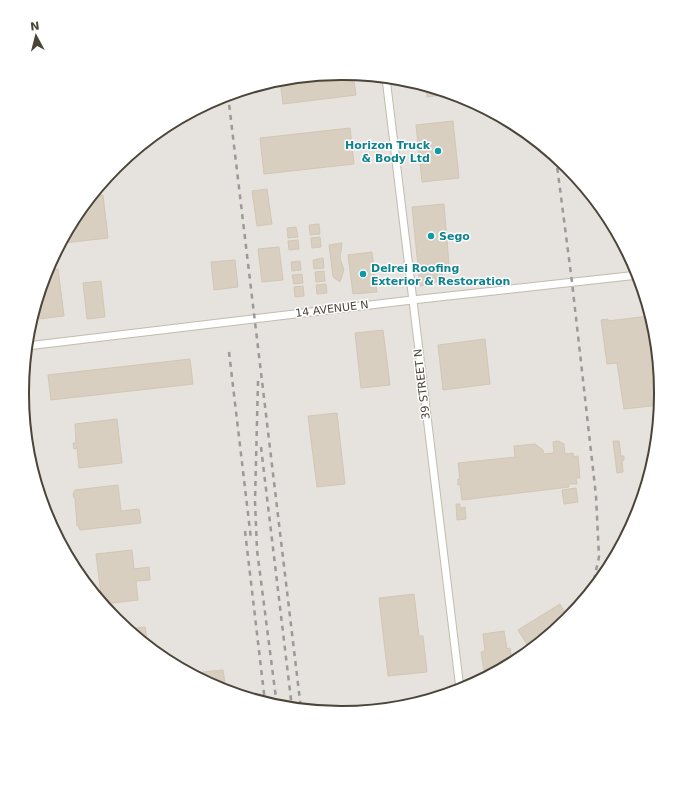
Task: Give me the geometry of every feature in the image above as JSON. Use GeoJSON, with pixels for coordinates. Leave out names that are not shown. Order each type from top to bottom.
{"type":"FeatureCollection","features":[{"type":"Feature","properties":{"kind":"street","name":"39 STREET N"},"geometry":{"type":"LineString","coordinates":[[387,84],[459,683]]}},
{"type":"Feature","properties":{"kind":"street","name":"14 AVENUE N"},"geometry":{"type":"LineString","coordinates":[[33,345],[412,300],[631,276]]}},
{"type":"Feature","properties":{"kind":"shaded area"},"geometry":{"type":"Polygon","coordinates":[[[342,80],[382,83],[422,91],[461,104],[498,122],[532,145],[548,158],[589,203],[601,219],[622,255],[630,273],[643,312],[648,332],[653,373],[653,413],[648,454],[630,513],[622,531],[601,567],[562,614],[548,628],[515,653],[498,664],[461,682],[422,695],[382,703],[342,706],[301,703],[261,695],[222,682],[185,664],[168,653],[135,628],[121,614],[82,567],[61,531],[53,513],[35,454],[29,393],[35,332],[46,293],[61,255],[82,219],[94,203],[135,158],[151,145],[185,122],[222,104],[261,91],[301,83],[342,80]]]}},
{"type":"Feature","properties":{"kind":"building"},"geometry":{"type":"Polygon","coordinates":[[[321,81],[354,81],[356,95],[283,104],[281,87],[321,81]]]}},
{"type":"Feature","properties":{"kind":"building"},"geometry":{"type":"Polygon","coordinates":[[[427,92],[437,96],[427,97],[427,92]]]}},
{"type":"Feature","properties":{"kind":"building","name":"Horizon Truck & Body Ltd"},"geometry":{"type":"Polygon","coordinates":[[[453,121],[459,178],[422,182],[416,125],[453,121]]]}},
{"type":"Feature","properties":{"kind":"building"},"geometry":{"type":"Polygon","coordinates":[[[350,128],[354,164],[264,174],[260,138],[350,128]]]}},
{"type":"Feature","properties":{"kind":"building"},"geometry":{"type":"Polygon","coordinates":[[[267,189],[272,224],[257,226],[252,191],[267,189]]]}},
{"type":"Feature","properties":{"kind":"building"},"geometry":{"type":"Polygon","coordinates":[[[100,195],[103,195],[108,238],[68,243],[82,219],[100,195]]]}},
{"type":"Feature","properties":{"kind":"building","name":"Sego"},"geometry":{"type":"Polygon","coordinates":[[[444,204],[449,265],[442,267],[443,280],[420,286],[412,207],[444,204]]]}},
{"type":"Feature","properties":{"kind":"building"},"geometry":{"type":"Polygon","coordinates":[[[319,224],[320,234],[310,235],[309,225],[319,224]]]}},
{"type":"Feature","properties":{"kind":"building"},"geometry":{"type":"Polygon","coordinates":[[[296,227],[298,237],[288,238],[287,228],[296,227]]]}},
{"type":"Feature","properties":{"kind":"building"},"geometry":{"type":"Polygon","coordinates":[[[320,237],[321,247],[312,248],[311,238],[320,237]]]}},
{"type":"Feature","properties":{"kind":"building"},"geometry":{"type":"Polygon","coordinates":[[[298,240],[299,249],[289,250],[288,241],[298,240]]]}},
{"type":"Feature","properties":{"kind":"building"},"geometry":{"type":"Polygon","coordinates":[[[342,243],[340,258],[344,270],[340,282],[333,277],[329,245],[342,243]]]}},
{"type":"Feature","properties":{"kind":"building"},"geometry":{"type":"Polygon","coordinates":[[[279,247],[283,280],[262,282],[258,249],[279,247]]]}},
{"type":"Feature","properties":{"kind":"building","name":"Delrei Roofing Exterior & Restoration"},"geometry":{"type":"Polygon","coordinates":[[[372,252],[377,292],[353,294],[348,255],[372,252]]]}},
{"type":"Feature","properties":{"kind":"building"},"geometry":{"type":"Polygon","coordinates":[[[323,258],[324,268],[314,269],[313,260],[323,258]]]}},
{"type":"Feature","properties":{"kind":"building"},"geometry":{"type":"Polygon","coordinates":[[[235,260],[238,287],[214,290],[211,262],[235,260]]]}},
{"type":"Feature","properties":{"kind":"building"},"geometry":{"type":"Polygon","coordinates":[[[300,261],[301,270],[292,271],[291,262],[300,261]]]}},
{"type":"Feature","properties":{"kind":"building"},"geometry":{"type":"Polygon","coordinates":[[[58,269],[64,316],[38,319],[46,293],[55,270],[58,269]]]}},
{"type":"Feature","properties":{"kind":"building"},"geometry":{"type":"Polygon","coordinates":[[[324,271],[325,281],[316,282],[315,272],[324,271]]]}},
{"type":"Feature","properties":{"kind":"building"},"geometry":{"type":"Polygon","coordinates":[[[302,274],[303,283],[294,284],[292,275],[302,274]]]}},
{"type":"Feature","properties":{"kind":"building"},"geometry":{"type":"Polygon","coordinates":[[[101,281],[105,317],[87,319],[83,283],[101,281]]]}},
{"type":"Feature","properties":{"kind":"building"},"geometry":{"type":"Polygon","coordinates":[[[326,284],[327,293],[317,294],[316,285],[326,284]]]}},
{"type":"Feature","properties":{"kind":"building"},"geometry":{"type":"Polygon","coordinates":[[[303,286],[304,296],[295,297],[294,287],[303,286]]]}},
{"type":"Feature","properties":{"kind":"building"},"geometry":{"type":"Polygon","coordinates":[[[644,317],[651,352],[653,406],[624,409],[617,363],[607,364],[601,320],[608,319],[608,321],[644,317]]]}},
{"type":"Feature","properties":{"kind":"building"},"geometry":{"type":"Polygon","coordinates":[[[383,330],[390,385],[361,388],[355,333],[383,330]]]}},
{"type":"Feature","properties":{"kind":"building"},"geometry":{"type":"Polygon","coordinates":[[[485,339],[490,384],[443,390],[438,345],[485,339]]]}},
{"type":"Feature","properties":{"kind":"building"},"geometry":{"type":"Polygon","coordinates":[[[190,359],[193,384],[51,400],[48,375],[190,359]]]}},
{"type":"Feature","properties":{"kind":"building"},"geometry":{"type":"Polygon","coordinates":[[[337,413],[345,484],[317,487],[308,416],[337,413]]]}},
{"type":"Feature","properties":{"kind":"building"},"geometry":{"type":"Polygon","coordinates":[[[117,419],[122,463],[79,468],[77,448],[74,449],[73,443],[76,443],[75,424],[117,419]]]}},
{"type":"Feature","properties":{"kind":"building"},"geometry":{"type":"Polygon","coordinates":[[[558,441],[564,444],[565,454],[573,453],[574,457],[578,456],[580,478],[576,478],[577,484],[569,484],[569,487],[462,500],[460,484],[458,485],[458,479],[460,479],[458,463],[515,457],[514,446],[535,444],[543,450],[544,454],[554,453],[553,442],[558,441]]]}},
{"type":"Feature","properties":{"kind":"building"},"geometry":{"type":"Polygon","coordinates":[[[613,441],[619,441],[621,456],[624,456],[624,460],[622,461],[623,472],[617,473],[613,441]]]}},
{"type":"Feature","properties":{"kind":"building"},"geometry":{"type":"Polygon","coordinates":[[[118,485],[121,511],[139,509],[141,523],[80,530],[78,525],[77,526],[75,498],[73,494],[75,490],[118,485]]]}},
{"type":"Feature","properties":{"kind":"building"},"geometry":{"type":"Polygon","coordinates":[[[576,488],[578,502],[564,504],[562,490],[576,488]]]}},
{"type":"Feature","properties":{"kind":"building"},"geometry":{"type":"Polygon","coordinates":[[[456,504],[460,504],[460,508],[465,507],[466,519],[457,520],[456,504]]]}},
{"type":"Feature","properties":{"kind":"building"},"geometry":{"type":"Polygon","coordinates":[[[132,550],[134,569],[149,567],[150,580],[136,581],[138,600],[111,603],[107,599],[101,591],[96,554],[132,550]]]}},
{"type":"Feature","properties":{"kind":"building"},"geometry":{"type":"Polygon","coordinates":[[[414,594],[419,636],[423,636],[427,672],[388,676],[379,598],[414,594]]]}},
{"type":"Feature","properties":{"kind":"building"},"geometry":{"type":"Polygon","coordinates":[[[560,604],[564,612],[548,628],[527,644],[518,630],[560,604]]]}},
{"type":"Feature","properties":{"kind":"building"},"geometry":{"type":"Polygon","coordinates":[[[145,627],[147,638],[135,628],[145,627]]]}},
{"type":"Feature","properties":{"kind":"building"},"geometry":{"type":"Polygon","coordinates":[[[504,631],[507,649],[510,648],[511,656],[498,664],[484,670],[481,652],[485,651],[483,634],[504,631]]]}},
{"type":"Feature","properties":{"kind":"building"},"geometry":{"type":"Polygon","coordinates":[[[223,670],[225,683],[203,673],[223,670]]]}},
{"type":"Feature","properties":{"kind":"railway"},"geometry":{"type":"LineString","coordinates":[[229,102],[300,703]]}},
{"type":"Feature","properties":{"kind":"railway"},"geometry":{"type":"LineString","coordinates":[[557,167],[572,282],[596,496],[599,557],[595,575]]}},
{"type":"Feature","properties":{"kind":"railway"},"geometry":{"type":"LineString","coordinates":[[229,352],[251,539]]}},
{"type":"Feature","properties":{"kind":"railway"},"geometry":{"type":"LineString","coordinates":[[258,381],[255,501],[257,550],[276,698]]}},
{"type":"Feature","properties":{"kind":"railway"},"geometry":{"type":"LineString","coordinates":[[261,447],[291,701]]}},
{"type":"Feature","properties":{"kind":"railway"},"geometry":{"type":"LineString","coordinates":[[245,531],[264,696]]}},
{"type":"Feature","properties":{"kind":"place","name":"Horizon Truck & Body Ltd"},"geometry":{"type":"Point","coordinates":[438,151]}},
{"type":"Feature","properties":{"kind":"place","name":"Sego"},"geometry":{"type":"Point","coordinates":[431,236]}},
{"type":"Feature","properties":{"kind":"place","name":"Delrei Roofing Exterior & Restoration"},"geometry":{"type":"Point","coordinates":[363,274]}}]}
